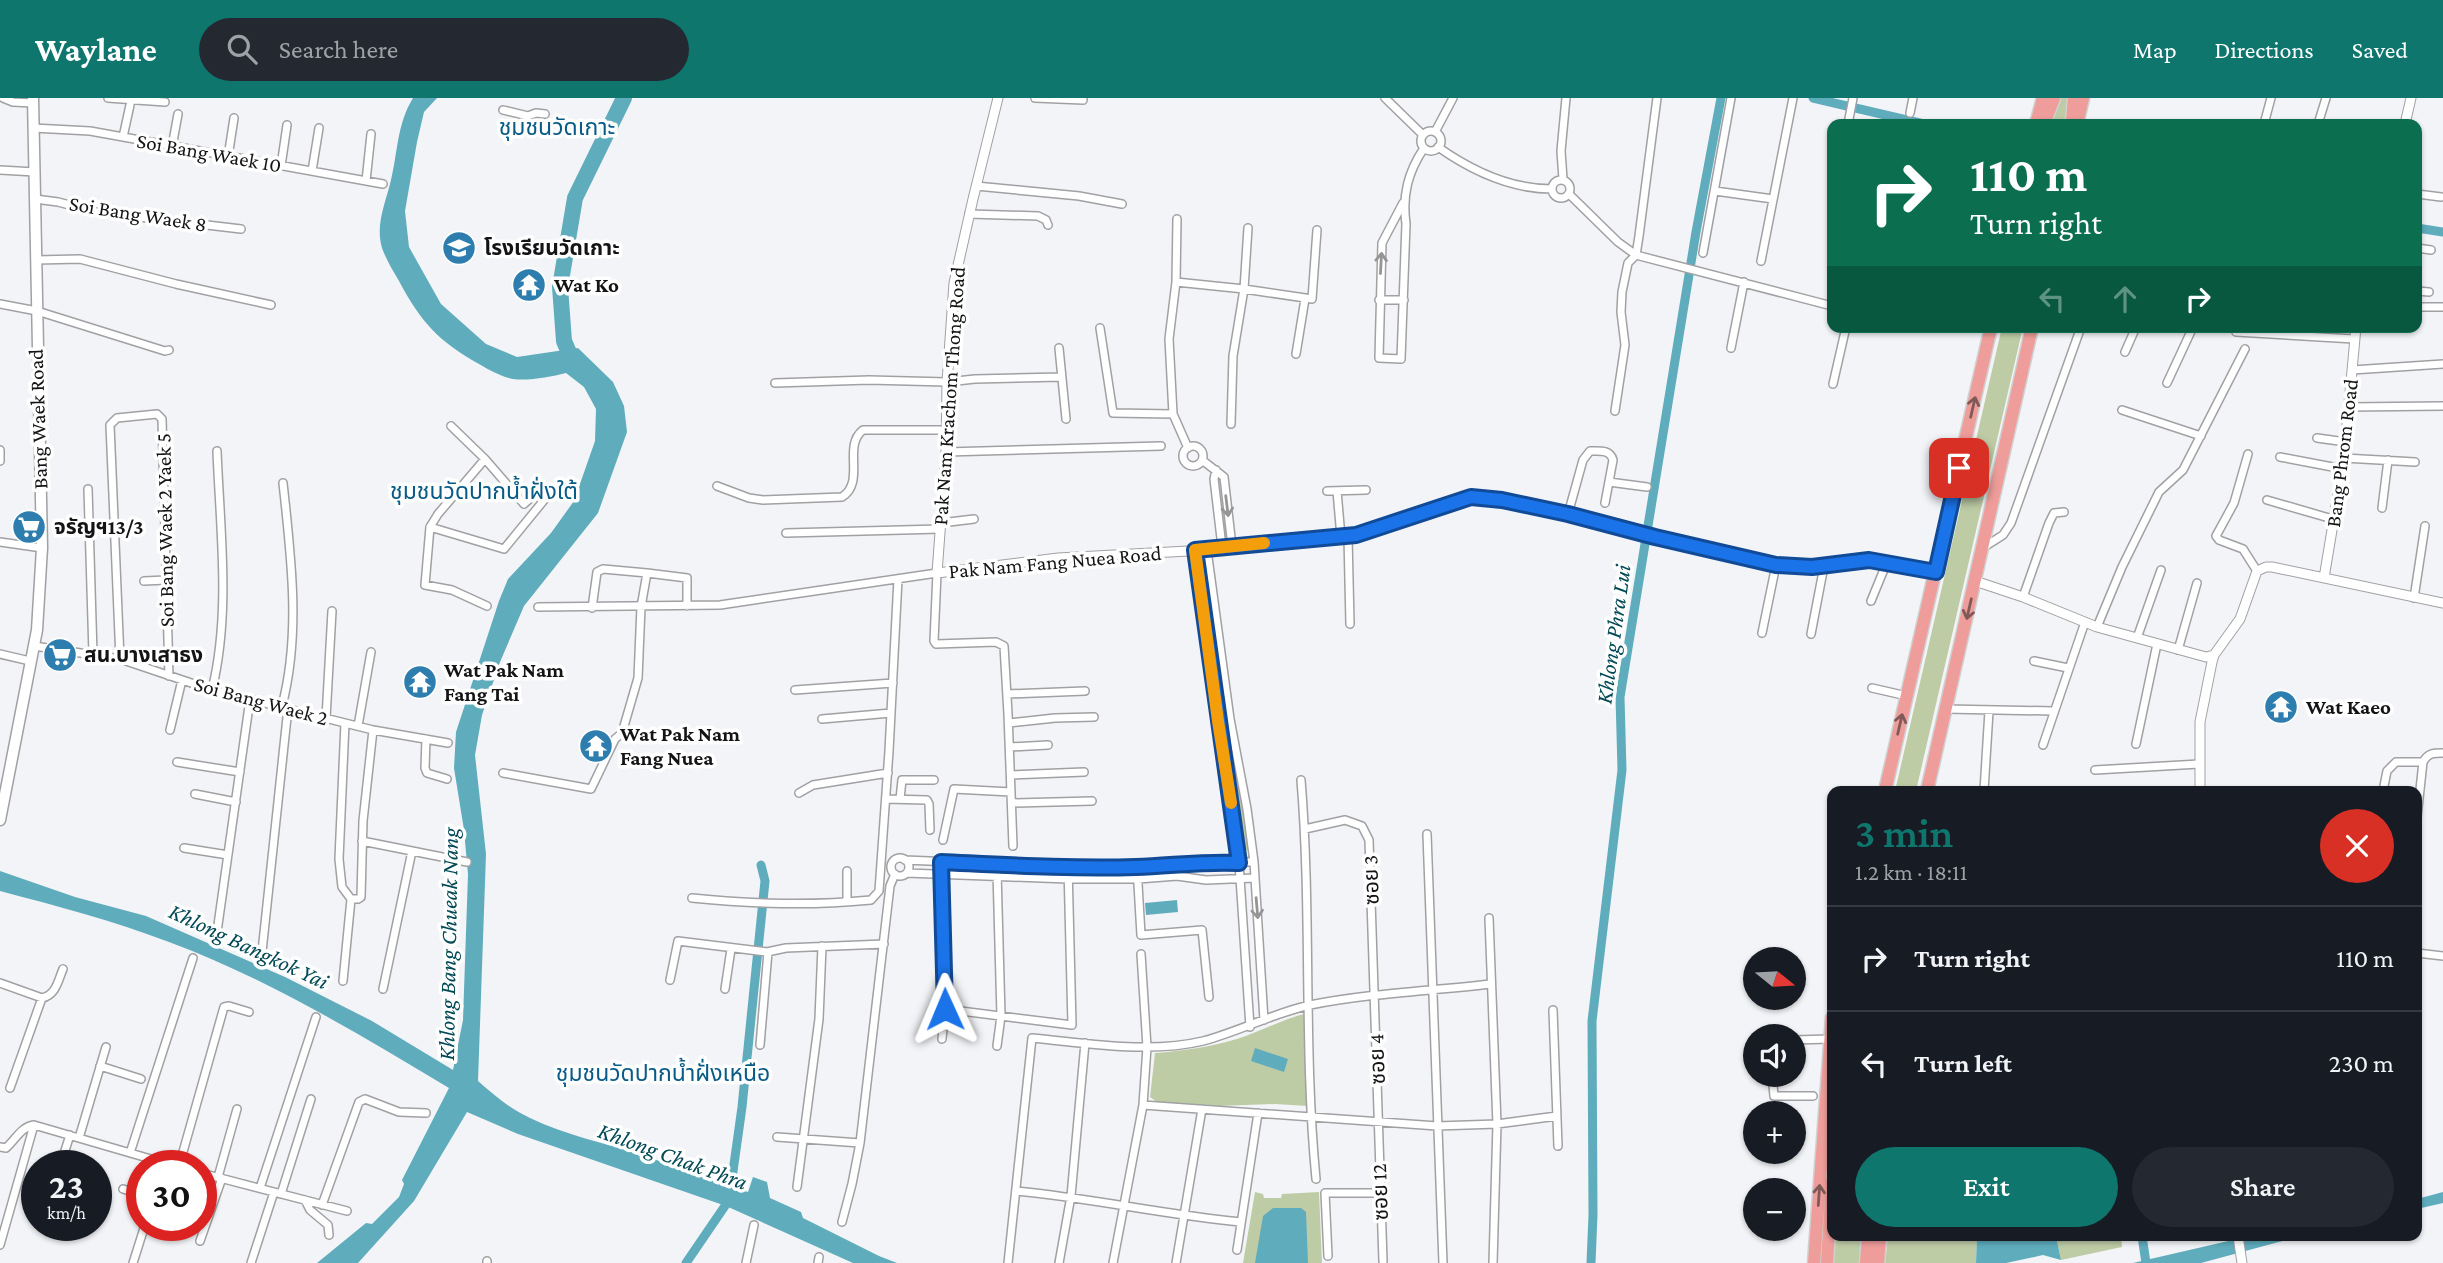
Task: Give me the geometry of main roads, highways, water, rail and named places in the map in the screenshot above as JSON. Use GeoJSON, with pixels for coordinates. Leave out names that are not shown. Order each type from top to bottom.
{"type":"FeatureCollection","features":[{"type":"Feature","properties":{"kind":"main road"},"geometry":{"type":"LineString","coordinates":[[2037,119],[2043,98]]}},
{"type":"Feature","properties":{"kind":"main road"},"geometry":{"type":"LineString","coordinates":[[2046,119],[2054,98]]}},
{"type":"Feature","properties":{"kind":"main road"},"geometry":{"type":"LineString","coordinates":[[2072,119],[2074,98]]}},
{"type":"Feature","properties":{"kind":"main road"},"geometry":{"type":"LineString","coordinates":[[2078,119],[2084,98]]}},
{"type":"Feature","properties":{"kind":"main road","name":"Bang Waek Road"},"geometry":{"type":"LineString","coordinates":[[0,820],[34,646],[42,548],[33,100]]}},
{"type":"Feature","properties":{"kind":"main road"},"geometry":{"type":"LineString","coordinates":[[1886,786],[1990,333]]}},
{"type":"Feature","properties":{"kind":"main road"},"geometry":{"type":"LineString","coordinates":[[1928,786],[2031,333]]}},
{"type":"Feature","properties":{"kind":"main road"},"geometry":{"type":"LineString","coordinates":[[1814,1263],[1827,1082]]}},
{"type":"Feature","properties":{"kind":"main road"},"geometry":{"type":"LineString","coordinates":[[1827,1263],[1828,1241]]}},
{"type":"Feature","properties":{"kind":"main road"},"geometry":{"type":"LineString","coordinates":[[1866,1263],[1868,1241]]}},
{"type":"Feature","properties":{"kind":"main road"},"geometry":{"type":"LineString","coordinates":[[1878,1263],[1880,1241]]}},
{"type":"Feature","properties":{"kind":"water"},"geometry":{"type":"Polygon","coordinates":[[[413,98],[437,98],[424,112],[417,142],[405,211],[409,247],[441,304],[486,344],[517,357],[578,348],[613,382],[624,406],[627,432],[598,513],[524,606],[500,662],[482,715],[475,755],[486,854],[478,1081],[516,1110],[557,1129],[748,1192],[753,1177],[767,1182],[770,1198],[801,1212],[803,1218],[897,1263],[853,1263],[726,1206],[518,1134],[467,1112],[414,1201],[358,1263],[317,1263],[366,1223],[372,1224],[399,1197],[404,1184],[402,1180],[449,1088],[277,990],[206,957],[127,927],[0,891],[0,871],[75,897],[146,916],[285,977],[372,1021],[453,1070],[463,1020],[468,874],[454,768],[456,732],[508,579],[551,533],[574,501],[595,441],[596,409],[584,387],[566,373],[533,379],[513,379],[465,356],[432,329],[407,295],[384,252],[380,230],[401,128],[413,98]]]}},
{"type":"Feature","properties":{"kind":"water"},"geometry":{"type":"Polygon","coordinates":[[[1177,900],[1178,912],[1146,915],[1145,903],[1177,900]]]}},
{"type":"Feature","properties":{"kind":"water"},"geometry":{"type":"Polygon","coordinates":[[[1255,1048],[1288,1059],[1284,1072],[1251,1061],[1255,1048]]]}},
{"type":"Feature","properties":{"kind":"water"},"geometry":{"type":"Polygon","coordinates":[[[2443,1192],[2443,1203],[2422,1208],[2422,1198],[2443,1192]]]}},
{"type":"Feature","properties":{"kind":"water"},"geometry":{"type":"Polygon","coordinates":[[[1273,1208],[1301,1208],[1306,1212],[1308,1263],[1255,1263],[1263,1216],[1273,1208]]]}},
{"type":"Feature","properties":{"kind":"water"},"geometry":{"type":"Polygon","coordinates":[[[1977,1241],[2057,1241],[2061,1260],[2043,1255],[2006,1263],[1976,1263],[1977,1241]]]}},
{"type":"Feature","properties":{"kind":"water"},"geometry":{"type":"Polygon","coordinates":[[[2228,1241],[2282,1241],[2201,1263],[2133,1263],[2228,1241]]]}},
{"type":"Feature","properties":{"kind":"waterway"},"geometry":{"type":"LineString","coordinates":[[579,364],[570,355],[564,341],[560,287],[575,198],[624,98]]}},
{"type":"Feature","properties":{"kind":"waterway","name":"Khlong Phra Lui"},"geometry":{"type":"LineString","coordinates":[[1591,1263],[1592,1021],[1622,770],[1620,697],[1696,232],[1721,98]]}},
{"type":"Feature","properties":{"kind":"waterway"},"geometry":{"type":"LineString","coordinates":[[1813,98],[1903,119]]}},
{"type":"Feature","properties":{"kind":"waterway"},"geometry":{"type":"LineString","coordinates":[[2422,229],[2443,232]]}},
{"type":"Feature","properties":{"kind":"waterway","name":"Khlong Chak Phra"},"geometry":{"type":"LineString","coordinates":[[686,1263],[729,1200],[742,1107],[765,881],[761,865]]}},
{"type":"Feature","properties":{"kind":"waterway"},"geometry":{"type":"LineString","coordinates":[[2143,1241],[2146,1263]]}},
{"type":"Feature","properties":{"kind":"place","name":"โรงเรียนวัดเกาะ"},"geometry":{"type":"Point","coordinates":[459,248]}},
{"type":"Feature","properties":{"kind":"place","name":"Wat Ko"},"geometry":{"type":"Point","coordinates":[529,285]}},
{"type":"Feature","properties":{"kind":"place","name":"จรัญฯ13/3"},"geometry":{"type":"Point","coordinates":[29,527]}},
{"type":"Feature","properties":{"kind":"place","name":"สน.บางเสาธง"},"geometry":{"type":"Point","coordinates":[60,655]}},
{"type":"Feature","properties":{"kind":"place","name":"Wat Pak Nam Fang Tai"},"geometry":{"type":"Point","coordinates":[420,682]}},
{"type":"Feature","properties":{"kind":"place","name":"Wat Kaeo"},"geometry":{"type":"Point","coordinates":[2281,707]}},
{"type":"Feature","properties":{"kind":"place","name":"Wat Pak Nam Fang Nuea"},"geometry":{"type":"Point","coordinates":[596,746]}},
{"type":"Feature","properties":{"kind":"district","name":"ชุมชนวัดเกาะ"},"geometry":{"type":"Point","coordinates":[557,127]}},
{"type":"Feature","properties":{"kind":"district","name":"ชุมชนวัดปากน้ำฝั่งใต้"},"geometry":{"type":"Point","coordinates":[484,491]}},
{"type":"Feature","properties":{"kind":"district","name":"ชุมชนวัดปากน้ำฝั่งเหนือ"},"geometry":{"type":"Point","coordinates":[663,1073]}},
{"type":"Feature","properties":{"kind":"water label","name":"Khlong Bang Chueak Nang"},"geometry":{"type":"Point","coordinates":[448,944]}},
{"type":"Feature","properties":{"kind":"water label","name":"Khlong Bangkok Yai"},"geometry":{"type":"Point","coordinates":[249,946]}}]}
